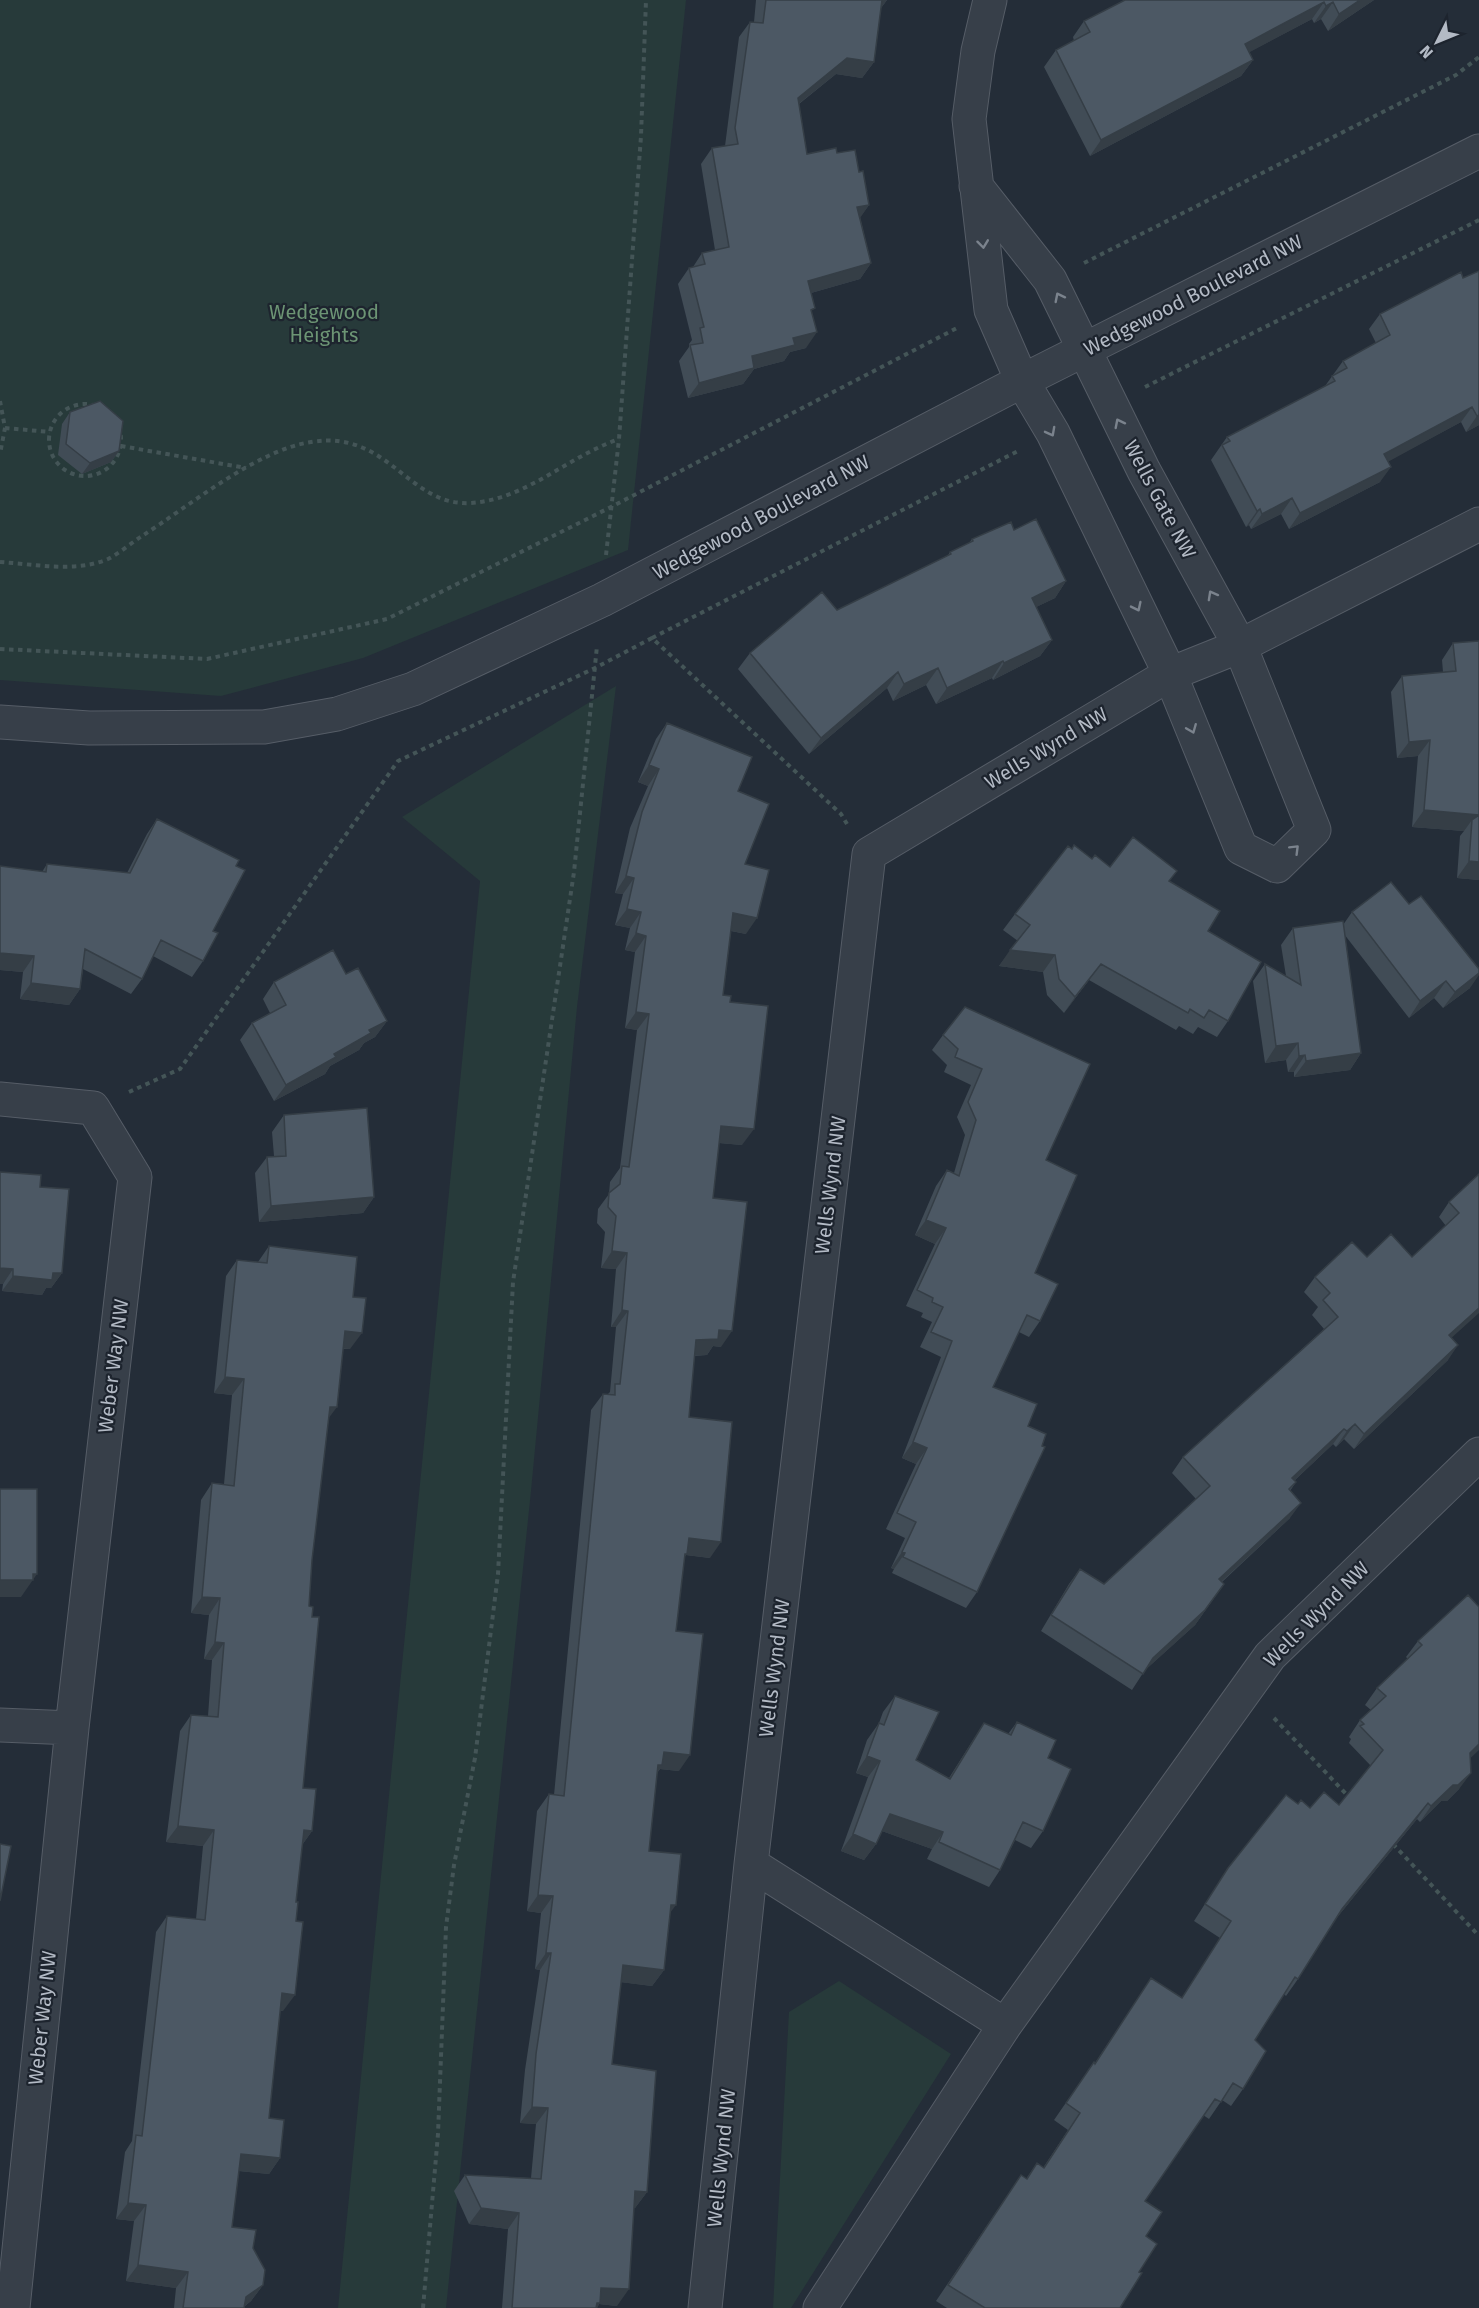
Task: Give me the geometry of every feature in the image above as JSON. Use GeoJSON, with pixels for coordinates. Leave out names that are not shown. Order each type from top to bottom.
{"type":"FeatureCollection","features":[{"type":"Feature","properties":{"kind":"street"},"geometry":{"type":"LineString","coordinates":[[990,0],[978,51],[969,119],[991,310],[1022,381],[1053,433],[1170,674],[1241,848],[1277,866],[1314,830],[1240,646]]}},
{"type":"Feature","properties":{"kind":"street","name":"Wedgewood Boulevard NW"},"geometry":{"type":"LineString","coordinates":[[0,722],[89,728],[182,730],[264,727],[337,714],[413,688],[602,600],[1022,381],[1479,151]]}},
{"type":"Feature","properties":{"kind":"street","name":"Wells Gate NW"},"geometry":{"type":"LineString","coordinates":[[976,186],[1050,280],[1144,471],[1240,646]]}},
{"type":"Feature","properties":{"kind":"street","name":"Wells Wynd NW"},"geometry":{"type":"LineString","coordinates":[[705,2308],[752,1864],[868,854],[1170,674],[1240,646],[1479,524]]}},
{"type":"Feature","properties":{"kind":"street"},"geometry":{"type":"LineString","coordinates":[[0,1099],[93,1108]]}},
{"type":"Feature","properties":{"kind":"street","name":"Weber Way NW"},"geometry":{"type":"LineString","coordinates":[[13,2308],[72,1728],[135,1177],[93,1108]]}},
{"type":"Feature","properties":{"kind":"street","name":"Wells Wynd NW"},"geometry":{"type":"LineString","coordinates":[[820,2308],[1005,2025],[1270,1656],[1479,1454]]}},
{"type":"Feature","properties":{"kind":"street"},"geometry":{"type":"LineString","coordinates":[[0,1725],[72,1728]]}},
{"type":"Feature","properties":{"kind":"street"},"geometry":{"type":"LineString","coordinates":[[752,1864],[1005,2025]]}},
{"type":"Feature","properties":{"kind":"path"},"geometry":{"type":"LineString","coordinates":[[423,2308],[438,2134],[446,1927],[454,1865],[475,1758],[498,1574],[513,1282],[574,872],[602,600],[609,508],[619,439],[640,136],[646,0]]}},
{"type":"Feature","properties":{"kind":"path"},"geometry":{"type":"LineString","coordinates":[[1050,280],[1456,75],[1479,57]]}},
{"type":"Feature","properties":{"kind":"path"},"geometry":{"type":"LineString","coordinates":[[0,649],[207,659],[387,619],[609,508],[991,310]]}},
{"type":"Feature","properties":{"kind":"path"},"geometry":{"type":"LineString","coordinates":[[0,401],[5,428],[0,454]]}},
{"type":"Feature","properties":{"kind":"path"},"geometry":{"type":"LineString","coordinates":[[89,403],[100,406],[118,423],[121,446],[110,467],[99,474],[75,475],[56,461],[50,451],[50,432],[57,417],[66,408],[89,403]]}},
{"type":"Feature","properties":{"kind":"path"},"geometry":{"type":"LineString","coordinates":[[5,428],[50,432]]}},
{"type":"Feature","properties":{"kind":"path"},"geometry":{"type":"LineString","coordinates":[[0,562],[80,566],[108,558],[246,468],[287,448],[339,439],[362,446],[386,459],[418,486],[444,499],[468,503],[503,498],[524,490],[593,448],[619,439]]}},
{"type":"Feature","properties":{"kind":"path"},"geometry":{"type":"LineString","coordinates":[[121,446],[246,468]]}},
{"type":"Feature","properties":{"kind":"path"},"geometry":{"type":"LineString","coordinates":[[93,1108],[180,1069],[398,761],[595,668],[652,638],[841,814],[868,854]]}},
{"type":"Feature","properties":{"kind":"path"},"geometry":{"type":"LineString","coordinates":[[1247,1689],[1351,1799]]}},
{"type":"Feature","properties":{"kind":"path"},"geometry":{"type":"LineString","coordinates":[[1391,1842],[1479,1936]]}},
{"type":"Feature","properties":{"kind":"green space","name":"Wedgewood Heights"},"geometry":{"type":"Polygon","coordinates":[[[0,0],[686,0],[628,550],[363,658],[221,696],[0,680],[0,0]]]}},
{"type":"Feature","properties":{"kind":"green space"},"geometry":{"type":"Polygon","coordinates":[[[616,686],[577,1007],[531,1491],[446,2308],[338,2308],[480,881],[402,817],[616,686]]]}},
{"type":"Feature","properties":{"kind":"green space"},"geometry":{"type":"Polygon","coordinates":[[[839,1981],[951,2054],[791,2308],[773,2308],[789,2012],[839,1981]]]}},
{"type":"Feature","properties":{"kind":"building"},"geometry":{"type":"Polygon","coordinates":[[[766,0],[882,0],[874,62],[847,58],[798,98],[807,154],[836,148],[837,153],[855,150],[859,172],[863,171],[869,205],[857,207],[871,263],[808,281],[815,308],[811,310],[817,332],[793,338],[795,345],[752,356],[754,368],[699,383],[690,345],[703,343],[700,328],[704,327],[689,268],[705,264],[702,253],[729,247],[712,148],[738,144],[735,128],[750,22],[763,23],[766,0]]]}},
{"type":"Feature","properties":{"kind":"building"},"geometry":{"type":"Polygon","coordinates":[[[1125,0],[1360,0],[1339,14],[1333,2],[1326,6],[1324,2],[1245,44],[1253,60],[1101,140],[1056,50],[1090,32],[1084,21],[1125,0]]]}},
{"type":"Feature","properties":{"kind":"building"},"geometry":{"type":"Polygon","coordinates":[[[1479,271],[1479,415],[1477,416],[1472,407],[1384,454],[1391,467],[1300,513],[1292,498],[1262,514],[1260,509],[1257,511],[1222,445],[1230,441],[1227,437],[1335,381],[1332,376],[1347,368],[1343,361],[1390,335],[1380,314],[1461,272],[1463,278],[1479,271]]]}},
{"type":"Feature","properties":{"kind":"building"},"geometry":{"type":"Polygon","coordinates":[[[100,401],[123,421],[119,451],[90,463],[66,444],[70,412],[100,401]]]}},
{"type":"Feature","properties":{"kind":"building"},"geometry":{"type":"Polygon","coordinates":[[[1036,519],[1066,581],[1032,598],[1052,640],[1004,663],[1003,661],[947,688],[938,668],[904,684],[898,672],[821,738],[750,653],[822,592],[837,610],[951,554],[950,552],[973,541],[972,539],[1011,522],[1014,530],[1036,519]]]}},
{"type":"Feature","properties":{"kind":"building"},"geometry":{"type":"Polygon","coordinates":[[[1479,641],[1479,815],[1424,810],[1430,740],[1409,742],[1402,676],[1456,671],[1453,643],[1479,641]]]}},
{"type":"Feature","properties":{"kind":"building"},"geometry":{"type":"Polygon","coordinates":[[[667,723],[752,757],[738,791],[769,804],[745,864],[769,870],[757,918],[733,913],[723,995],[731,996],[730,1002],[768,1006],[754,1129],[721,1126],[713,1198],[747,1202],[732,1331],[719,1330],[718,1339],[696,1340],[689,1417],[732,1422],[721,1542],[689,1538],[687,1554],[685,1554],[676,1631],[703,1634],[690,1755],[664,1752],[662,1765],[658,1765],[649,1851],[681,1854],[676,1905],[671,1905],[664,1970],[623,1965],[612,2064],[656,2071],[647,2192],[635,2191],[629,2289],[601,2288],[600,2303],[597,2303],[596,2308],[512,2308],[519,2213],[481,2208],[465,2175],[541,2179],[548,2108],[532,2107],[536,2054],[551,1953],[546,1953],[553,1896],[538,1895],[549,1794],[564,1796],[603,1394],[615,1395],[615,1384],[620,1384],[628,1311],[622,1310],[627,1253],[612,1251],[616,1216],[608,1207],[609,1193],[620,1184],[622,1166],[629,1167],[649,1014],[636,1012],[646,936],[636,933],[641,912],[627,909],[634,878],[626,876],[642,812],[659,769],[649,765],[667,723]]]}},
{"type":"Feature","properties":{"kind":"building"},"geometry":{"type":"Polygon","coordinates":[[[1479,815],[1479,862],[1469,861],[1472,820],[1479,815]]]}},
{"type":"Feature","properties":{"kind":"building"},"geometry":{"type":"Polygon","coordinates":[[[157,819],[239,860],[236,866],[245,870],[213,931],[218,933],[203,961],[161,940],[142,979],[85,949],[80,989],[31,983],[34,956],[0,953],[0,866],[46,872],[47,864],[130,873],[157,819]]]}},
{"type":"Feature","properties":{"kind":"building"},"geometry":{"type":"Polygon","coordinates":[[[1133,837],[1177,871],[1169,881],[1220,911],[1208,931],[1261,962],[1228,1021],[1209,1010],[1204,1018],[1190,1009],[1188,1013],[1101,964],[1075,997],[1059,979],[1055,955],[1010,950],[1030,925],[1015,914],[1068,846],[1072,849],[1074,845],[1092,859],[1095,855],[1110,867],[1133,837]]]}},
{"type":"Feature","properties":{"kind":"building"},"geometry":{"type":"Polygon","coordinates":[[[1391,882],[1409,904],[1421,896],[1479,969],[1479,973],[1455,992],[1446,981],[1420,1001],[1352,912],[1391,882]]]}},
{"type":"Feature","properties":{"kind":"building"},"geometry":{"type":"Polygon","coordinates":[[[1343,921],[1361,1053],[1306,1061],[1305,1055],[1299,1056],[1298,1043],[1276,1046],[1265,964],[1301,985],[1293,928],[1343,921]]]}},
{"type":"Feature","properties":{"kind":"building"},"geometry":{"type":"Polygon","coordinates":[[[333,950],[346,974],[358,968],[387,1021],[369,1030],[371,1033],[334,1054],[336,1057],[286,1085],[252,1023],[286,1005],[274,982],[333,950]]]}},
{"type":"Feature","properties":{"kind":"building"},"geometry":{"type":"Polygon","coordinates":[[[965,1007],[1090,1064],[1046,1160],[1077,1175],[1035,1273],[1058,1284],[1040,1321],[1027,1315],[993,1387],[1037,1404],[1028,1426],[1046,1434],[1042,1446],[1045,1447],[977,1592],[903,1557],[905,1553],[902,1552],[916,1522],[897,1513],[927,1448],[913,1442],[952,1341],[931,1332],[943,1307],[932,1302],[933,1298],[917,1290],[946,1228],[926,1220],[947,1170],[959,1176],[976,1120],[968,1102],[982,1069],[955,1057],[958,1049],[943,1035],[965,1007]]]}},
{"type":"Feature","properties":{"kind":"building"},"geometry":{"type":"Polygon","coordinates":[[[367,1108],[374,1197],[271,1206],[267,1157],[286,1156],[284,1115],[367,1108]]]}},
{"type":"Feature","properties":{"kind":"building"},"geometry":{"type":"Polygon","coordinates":[[[0,1172],[41,1175],[40,1187],[69,1189],[62,1273],[53,1273],[52,1280],[13,1276],[13,1269],[0,1268],[0,1172]]]}},
{"type":"Feature","properties":{"kind":"building"},"geometry":{"type":"Polygon","coordinates":[[[1479,1174],[1479,1308],[1449,1335],[1458,1345],[1364,1434],[1355,1424],[1347,1431],[1344,1429],[1292,1478],[1296,1482],[1289,1489],[1301,1503],[1219,1579],[1224,1584],[1205,1610],[1153,1658],[1143,1674],[1051,1615],[1080,1569],[1104,1584],[1210,1486],[1183,1457],[1338,1317],[1323,1300],[1330,1293],[1315,1277],[1352,1242],[1367,1257],[1391,1234],[1412,1257],[1459,1213],[1449,1202],[1479,1174]]]}},
{"type":"Feature","properties":{"kind":"building"},"geometry":{"type":"Polygon","coordinates":[[[269,1246],[357,1257],[353,1297],[366,1298],[362,1333],[345,1331],[337,1407],[330,1407],[312,1560],[309,1606],[313,1607],[312,1617],[319,1617],[303,1788],[316,1789],[312,1831],[304,1830],[296,1902],[298,1902],[296,1921],[303,1922],[295,1995],[282,1993],[269,2118],[284,2120],[280,2158],[241,2154],[232,2227],[256,2230],[253,2248],[265,2270],[263,2285],[246,2297],[244,2308],[183,2308],[188,2272],[138,2265],[146,2205],[128,2203],[136,2135],[142,2136],[167,1916],[205,1920],[214,1830],[178,1826],[191,1715],[218,1717],[224,1643],[215,1642],[220,1598],[202,1597],[212,1483],[234,1486],[244,1379],[225,1377],[237,1260],[267,1263],[269,1246]]]}},
{"type":"Feature","properties":{"kind":"building"},"geometry":{"type":"Polygon","coordinates":[[[0,1489],[37,1489],[37,1574],[33,1574],[33,1580],[0,1580],[0,1489]]]}},
{"type":"Feature","properties":{"kind":"building"},"geometry":{"type":"Polygon","coordinates":[[[1468,1595],[1479,1607],[1479,1744],[1470,1753],[1471,1773],[1458,1785],[1453,1785],[1431,1806],[1428,1803],[1342,1909],[1298,1979],[1295,1977],[1255,2040],[1266,2051],[1243,2089],[1233,2083],[1221,2102],[1215,2099],[1145,2201],[1162,2212],[1146,2236],[1157,2244],[1120,2308],[985,2308],[948,2285],[1021,2175],[1027,2179],[1037,2163],[1044,2168],[1080,2113],[1066,2103],[1094,2062],[1095,2064],[1151,1978],[1182,1998],[1231,1921],[1205,1904],[1228,1868],[1286,1795],[1298,1804],[1301,1800],[1310,1808],[1324,1792],[1339,1805],[1383,1750],[1360,1726],[1364,1724],[1360,1720],[1386,1696],[1377,1688],[1422,1645],[1418,1641],[1468,1595]]]}},
{"type":"Feature","properties":{"kind":"building"},"geometry":{"type":"Polygon","coordinates":[[[895,1696],[939,1712],[916,1760],[950,1779],[984,1723],[1011,1735],[1017,1722],[1056,1740],[1048,1758],[1071,1769],[1043,1831],[1023,1822],[1000,1870],[939,1842],[943,1832],[890,1814],[876,1844],[853,1834],[880,1761],[867,1756],[879,1723],[884,1725],[895,1696]]]}},
{"type":"Feature","properties":{"kind":"building"},"geometry":{"type":"Polygon","coordinates":[[[0,1844],[11,1846],[0,1901],[0,1844]]]}}]}
